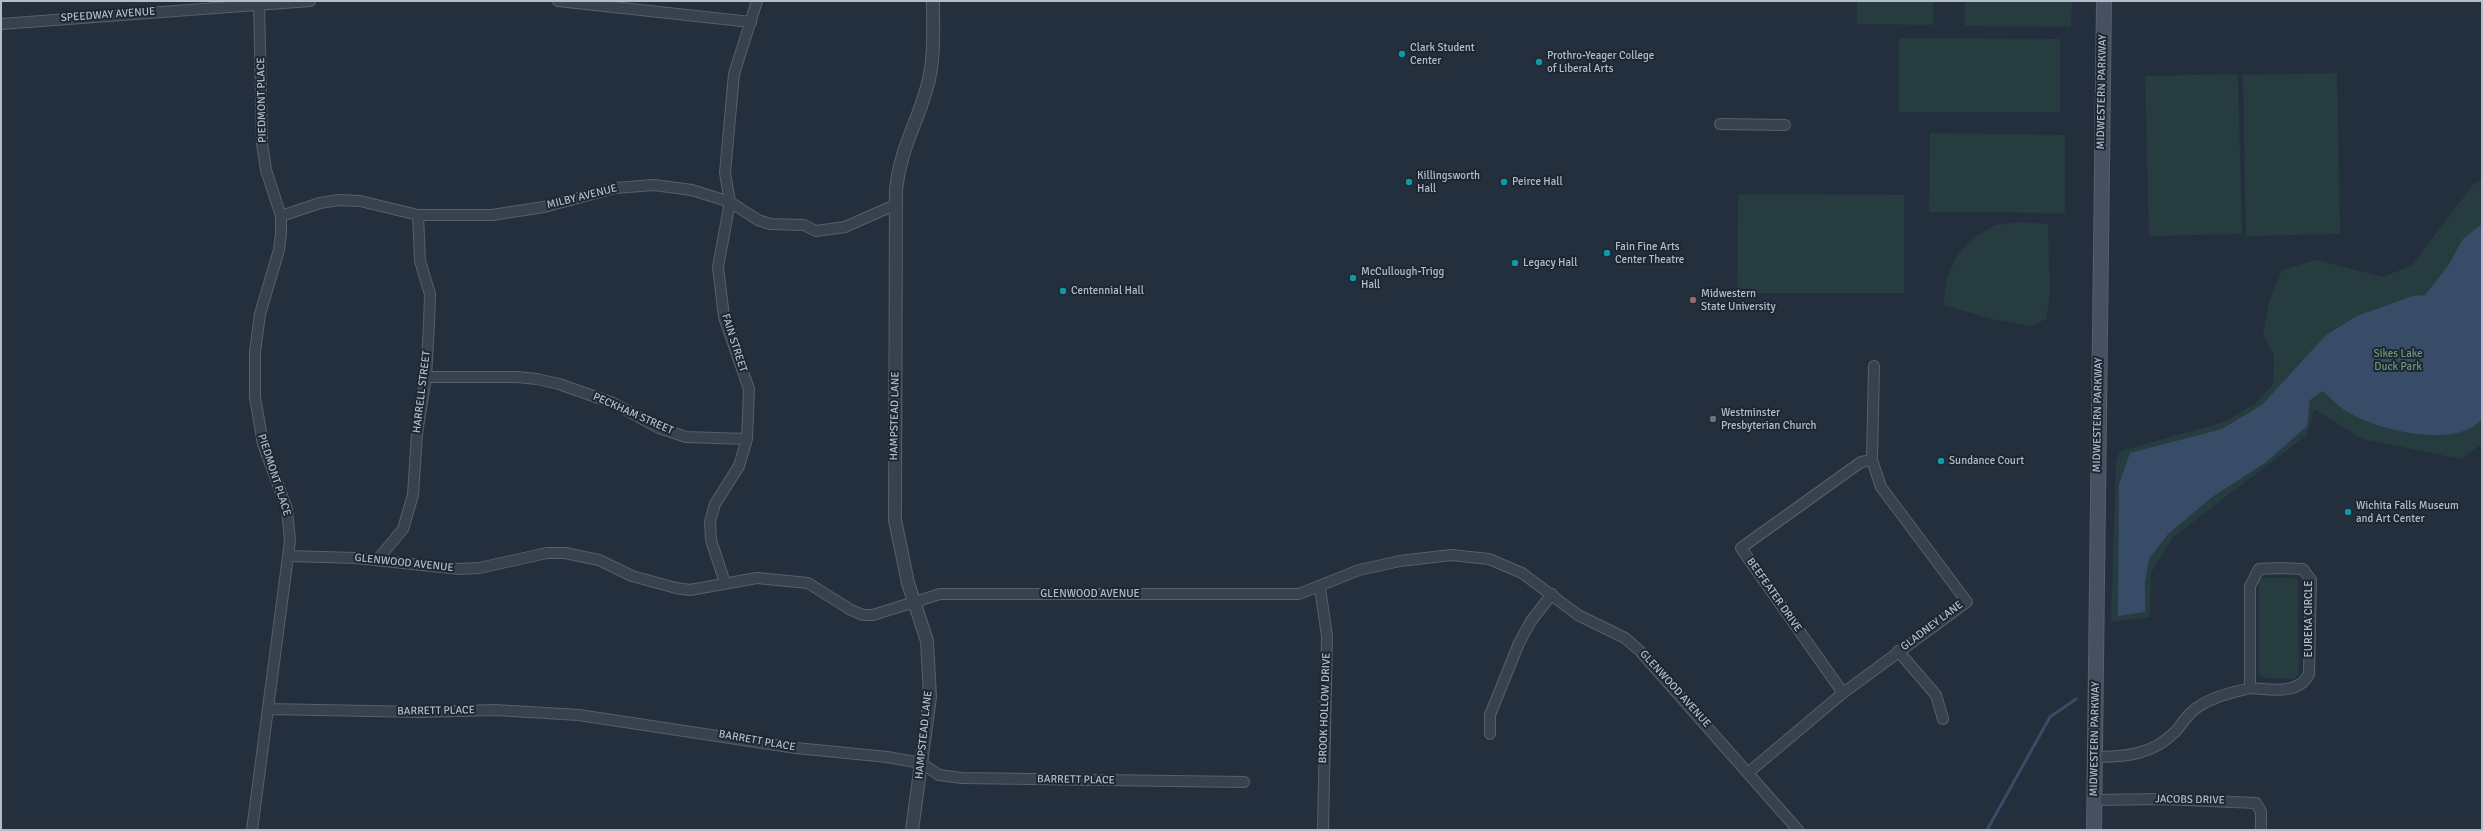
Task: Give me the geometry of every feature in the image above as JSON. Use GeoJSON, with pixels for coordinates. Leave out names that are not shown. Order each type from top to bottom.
{"type":"FeatureCollection","features":[{"type":"Feature","properties":{"kind":"main road","name":"MIDWESTERN PARKWAY"},"geometry":{"type":"LineString","coordinates":[[2094,830],[2104,1]]}},
{"type":"Feature","properties":{"kind":"street","name":"SPEEDWAY AVENUE"},"geometry":{"type":"LineString","coordinates":[[1,24],[259,2],[310,1]]}},
{"type":"Feature","properties":{"kind":"street"},"geometry":{"type":"LineString","coordinates":[[558,1],[609,4],[751,22]]}},
{"type":"Feature","properties":{"kind":"street","name":"FAIN STREET"},"geometry":{"type":"LineString","coordinates":[[725,583],[711,540],[710,522],[715,504],[738,466],[747,439],[748,388],[724,318],[718,267],[730,202],[725,173],[734,74],[757,1]]}},
{"type":"Feature","properties":{"kind":"street","name":"HAMPSTEAD LANE"},"geometry":{"type":"LineString","coordinates":[[912,830],[929,708],[929,676],[928,641],[908,583],[895,520],[897,204],[898,171],[902,154],[928,86],[932,48],[933,1]]}},
{"type":"Feature","properties":{"kind":"street","name":"PIEDMONT PLACE"},"geometry":{"type":"LineString","coordinates":[[252,830],[290,556],[289,519],[279,483],[262,444],[255,397],[257,336],[264,299],[279,250],[281,216],[266,170],[262,143],[259,2]]}},
{"type":"Feature","properties":{"kind":"street"},"geometry":{"type":"LineString","coordinates":[[1720,124],[1785,125]]}},
{"type":"Feature","properties":{"kind":"street","name":"MILBY AVENUE"},"geometry":{"type":"LineString","coordinates":[[281,216],[320,203],[338,200],[360,201],[418,215],[492,215],[544,207],[615,188],[654,185],[673,186],[730,202],[758,220],[770,224],[804,225],[816,231],[845,227],[897,204]]}},
{"type":"Feature","properties":{"kind":"street","name":"HARRELL STREET"},"geometry":{"type":"LineString","coordinates":[[378,559],[403,529],[413,495],[417,433],[426,377],[430,294],[420,261],[418,215]]}},
{"type":"Feature","properties":{"kind":"street","name":"GLADNEY LANE"},"geometry":{"type":"LineString","coordinates":[[1749,772],[1843,693],[1898,651],[1967,602],[1881,487],[1872,460],[1874,366]]}},
{"type":"Feature","properties":{"kind":"street","name":"PECKHAM STREET"},"geometry":{"type":"LineString","coordinates":[[426,377],[517,377],[537,379],[559,384],[614,403],[659,428],[686,437],[747,439]]}},
{"type":"Feature","properties":{"kind":"street","name":"BEEFEATER DRIVE"},"geometry":{"type":"LineString","coordinates":[[1843,693],[1741,548],[1861,462],[1872,460]]}},
{"type":"Feature","properties":{"kind":"street","name":"GLENWOOD AVENUE"},"geometry":{"type":"LineString","coordinates":[[290,556],[378,559],[460,569],[479,568],[547,553],[565,553],[599,560],[632,576],[676,588],[690,590],[725,583],[767,578],[808,583],[834,601],[863,615],[873,615],[940,594],[1300,594],[1320,588],[1359,570],[1400,561],[1451,555],[1489,559],[1522,573],[1578,615],[1625,638],[1640,651],[1749,772],[1798,830]]}},
{"type":"Feature","properties":{"kind":"street","name":"EUREKA CIRCLE"},"geometry":{"type":"LineString","coordinates":[[2095,757],[2128,756],[2154,748],[2169,737],[2196,708],[2217,696],[2250,688],[2295,688],[2303,684],[2309,674],[2311,580],[2302,569],[2259,569],[2251,581],[2250,688]]}},
{"type":"Feature","properties":{"kind":"street","name":"BROOK HOLLOW DRIVE"},"geometry":{"type":"LineString","coordinates":[[1320,588],[1327,636],[1323,830]]}},
{"type":"Feature","properties":{"kind":"street"},"geometry":{"type":"LineString","coordinates":[[1490,734],[1490,715],[1519,643],[1530,621],[1552,594]]}},
{"type":"Feature","properties":{"kind":"street"},"geometry":{"type":"LineString","coordinates":[[1898,651],[1936,695],[1943,719]]}},
{"type":"Feature","properties":{"kind":"street","name":"BARRETT PLACE"},"geometry":{"type":"LineString","coordinates":[[268,709],[539,711],[579,714],[796,748],[921,763],[939,775],[962,778],[1244,782]]}},
{"type":"Feature","properties":{"kind":"street","name":"JACOBS DRIVE"},"geometry":{"type":"LineString","coordinates":[[2094,800],[2161,799],[2256,802],[2261,812],[2261,830]]}},
{"type":"Feature","properties":{"kind":"green space"},"geometry":{"type":"Polygon","coordinates":[[[1857,1],[1933,1],[1933,25],[1857,24],[1857,1]]]}},
{"type":"Feature","properties":{"kind":"green space"},"geometry":{"type":"Polygon","coordinates":[[[1965,1],[2072,1],[2071,27],[1965,26],[1965,1]]]}},
{"type":"Feature","properties":{"kind":"green space"},"geometry":{"type":"Polygon","coordinates":[[[1899,38],[2060,39],[2060,112],[1899,112],[1899,38]]]}},
{"type":"Feature","properties":{"kind":"green space"},"geometry":{"type":"Polygon","coordinates":[[[2337,73],[2340,234],[2246,236],[2243,75],[2337,73]]]}},
{"type":"Feature","properties":{"kind":"green space"},"geometry":{"type":"Polygon","coordinates":[[[2238,74],[2242,234],[2149,236],[2145,76],[2238,74]]]}},
{"type":"Feature","properties":{"kind":"green space"},"geometry":{"type":"Polygon","coordinates":[[[1930,133],[2065,135],[2065,213],[1929,212],[1930,133]]]}},
{"type":"Feature","properties":{"kind":"green space","name":"Sikes Lake Duck Park"},"geometry":{"type":"Polygon","coordinates":[[[2482,179],[2482,444],[2461,459],[2362,439],[2314,409],[2307,435],[2173,537],[2151,573],[2150,617],[2111,622],[2116,461],[2120,451],[2224,422],[2256,403],[2273,384],[2274,355],[2263,334],[2270,299],[2282,270],[2316,260],[2383,277],[2411,266],[2473,185],[2482,179]]]}},
{"type":"Feature","properties":{"kind":"green space"},"geometry":{"type":"Polygon","coordinates":[[[1738,194],[1904,195],[1904,293],[1737,293],[1738,194]]]}},
{"type":"Feature","properties":{"kind":"green space"},"geometry":{"type":"Polygon","coordinates":[[[2020,222],[2048,224],[2050,294],[2046,319],[2031,326],[1992,319],[1943,305],[1947,277],[1958,253],[1977,236],[1995,225],[2020,222]]]}},
{"type":"Feature","properties":{"kind":"green space"},"geometry":{"type":"Polygon","coordinates":[[[2266,578],[2292,578],[2298,580],[2299,675],[2293,679],[2264,678],[2259,674],[2259,580],[2266,578]]]}},
{"type":"Feature","properties":{"kind":"water","name":"Sikes Lake Duck Park"},"geometry":{"type":"Polygon","coordinates":[[[2482,224],[2482,420],[2468,429],[2453,434],[2423,434],[2389,429],[2348,412],[2322,391],[2310,400],[2307,426],[2265,463],[2212,497],[2168,534],[2149,559],[2145,581],[2145,612],[2118,616],[2119,484],[2130,453],[2222,429],[2262,405],[2326,335],[2357,316],[2413,296],[2425,295],[2448,266],[2463,239],[2482,224]]]}},
{"type":"Feature","properties":{"kind":"waterway"},"geometry":{"type":"LineString","coordinates":[[1987,830],[2050,717],[2076,699]]}},
{"type":"Feature","properties":{"kind":"place","name":"Clark Student Center"},"geometry":{"type":"Point","coordinates":[1402,54]}},
{"type":"Feature","properties":{"kind":"place","name":"Prothro-Yeager College of Liberal Arts"},"geometry":{"type":"Point","coordinates":[1539,62]}},
{"type":"Feature","properties":{"kind":"place","name":"Killingsworth Hall"},"geometry":{"type":"Point","coordinates":[1409,182]}},
{"type":"Feature","properties":{"kind":"place","name":"Peirce Hall"},"geometry":{"type":"Point","coordinates":[1504,182]}},
{"type":"Feature","properties":{"kind":"place","name":"Fain Fine Arts Center Theatre"},"geometry":{"type":"Point","coordinates":[1607,253]}},
{"type":"Feature","properties":{"kind":"place","name":"Legacy Hall"},"geometry":{"type":"Point","coordinates":[1515,263]}},
{"type":"Feature","properties":{"kind":"place","name":"McCullough-Trigg Hall"},"geometry":{"type":"Point","coordinates":[1353,278]}},
{"type":"Feature","properties":{"kind":"place","name":"Centennial Hall"},"geometry":{"type":"Point","coordinates":[1063,291]}},
{"type":"Feature","properties":{"kind":"place","name":"Midwestern State University"},"geometry":{"type":"Point","coordinates":[1693,300]}},
{"type":"Feature","properties":{"kind":"place","name":"Westminster Presbyterian Church"},"geometry":{"type":"Point","coordinates":[1713,419]}},
{"type":"Feature","properties":{"kind":"place","name":"Sundance Court"},"geometry":{"type":"Point","coordinates":[1941,461]}},
{"type":"Feature","properties":{"kind":"place","name":"Wichita Falls Museum and Art Center"},"geometry":{"type":"Point","coordinates":[2348,512]}}]}
